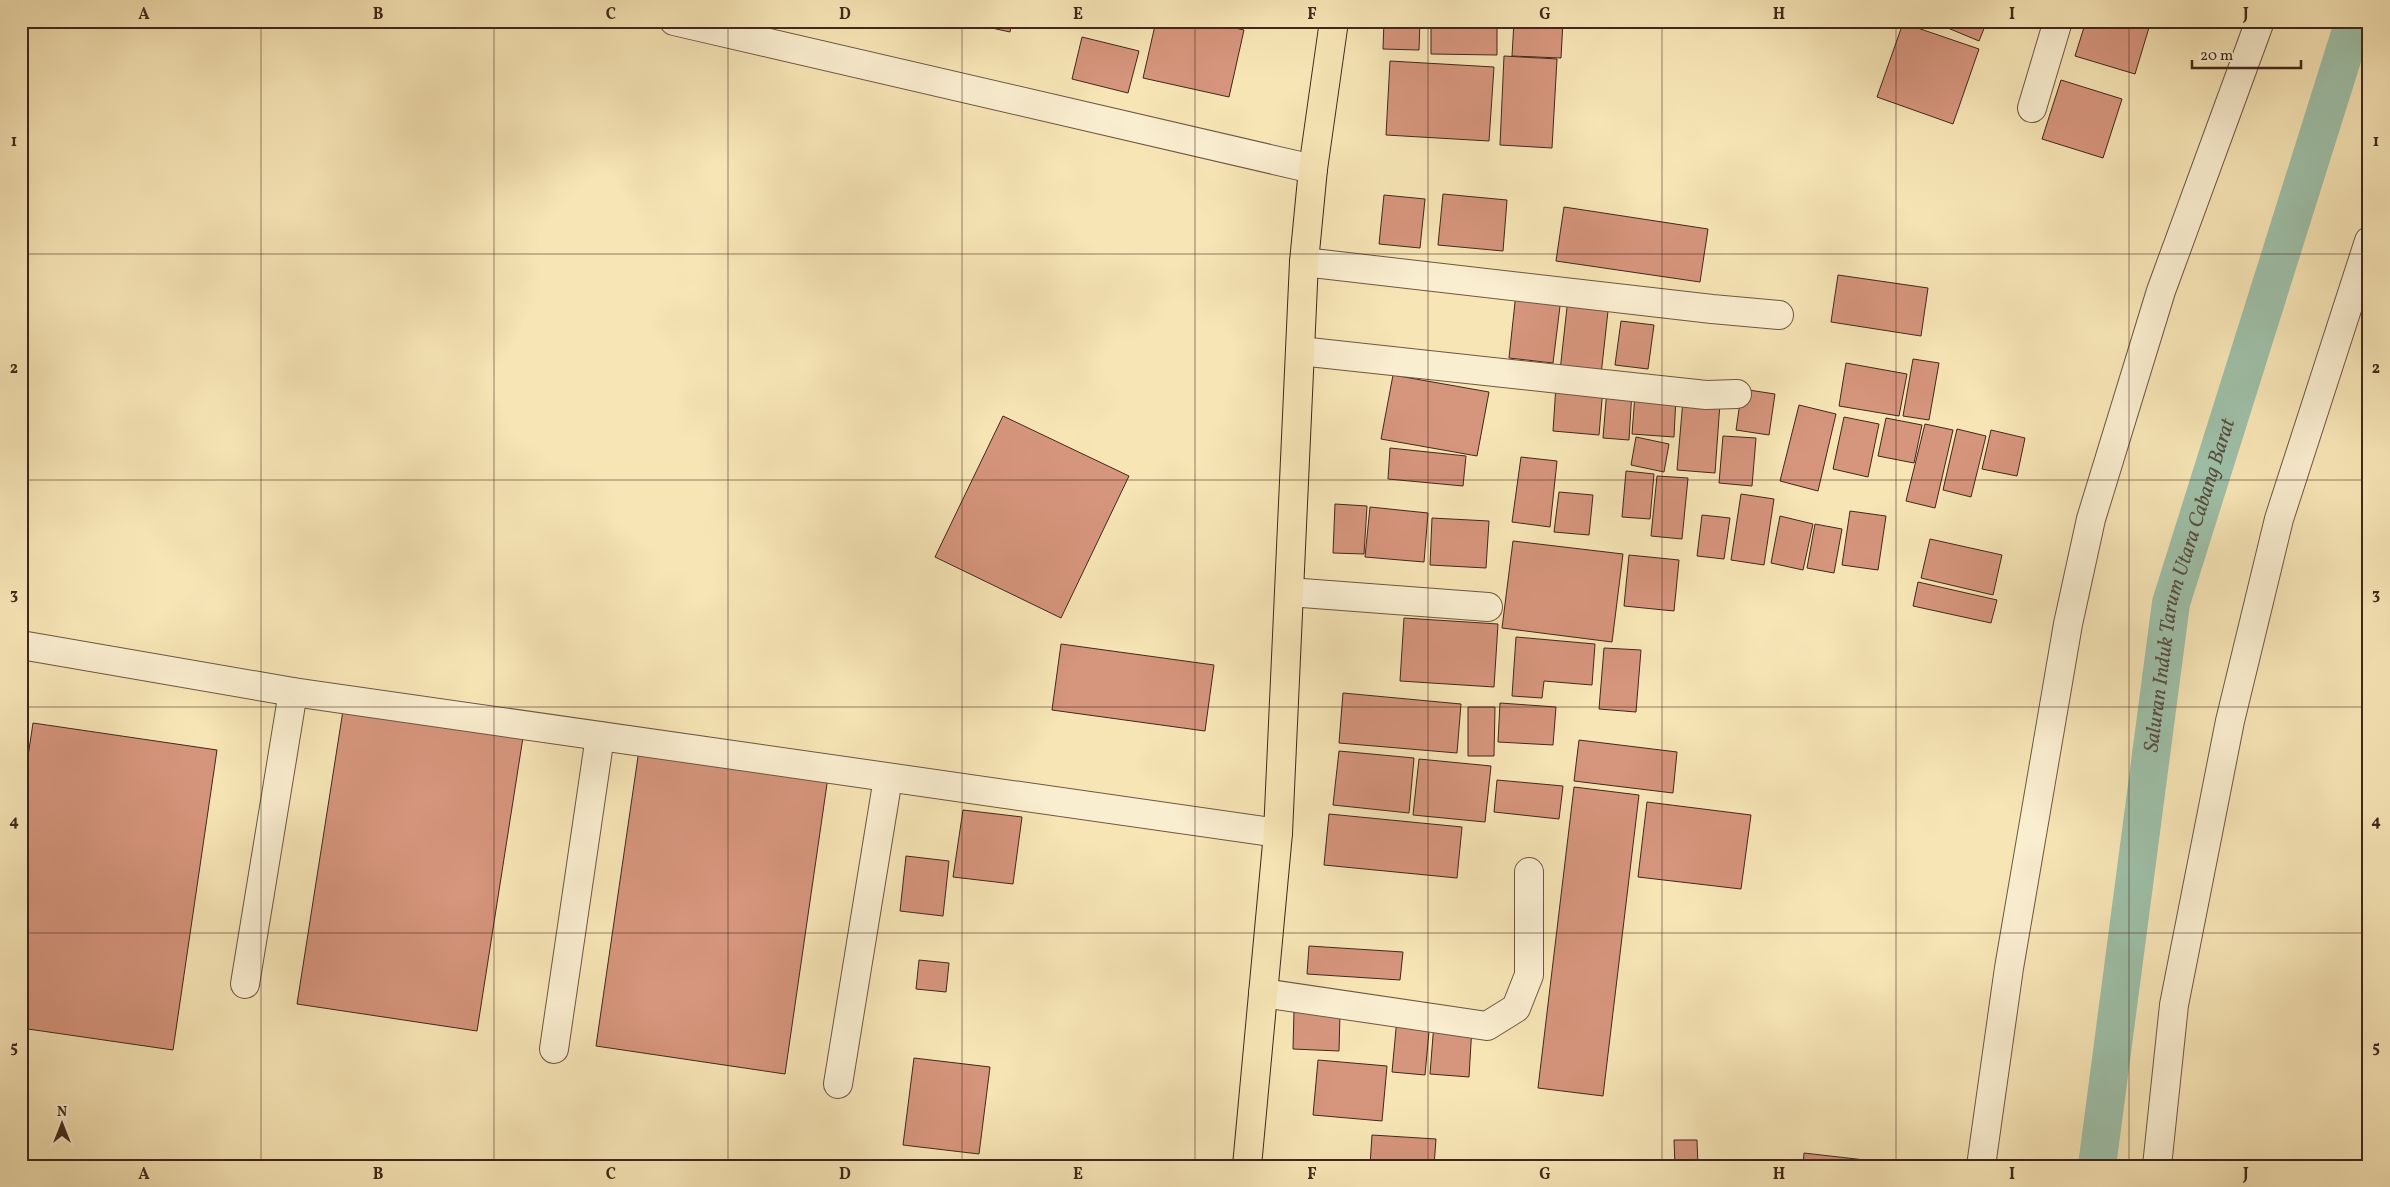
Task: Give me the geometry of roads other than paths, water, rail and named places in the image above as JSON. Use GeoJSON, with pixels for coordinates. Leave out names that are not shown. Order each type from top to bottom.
{"type":"FeatureCollection","features":[{"type":"Feature","properties":{"kind":"main road"},"geometry":{"type":"LineString","coordinates":[[1247,1166],[1278,833],[1304,262],[1313,169],[1334,21]]}},
{"type":"Feature","properties":{"kind":"street"},"geometry":{"type":"LineString","coordinates":[[674,21],[1313,169]]}},
{"type":"Feature","properties":{"kind":"street"},"geometry":{"type":"LineString","coordinates":[[2032,108],[2058,21]]}},
{"type":"Feature","properties":{"kind":"street"},"geometry":{"type":"LineString","coordinates":[[1981,1166],[2009,968],[2068,624],[2092,519],[2161,291],[2260,21]]}},
{"type":"Feature","properties":{"kind":"street"},"geometry":{"type":"LineString","coordinates":[[2157,1166],[2174,1006],[2230,721],[2279,519],[2369,241]]}},
{"type":"Feature","properties":{"kind":"street"},"geometry":{"type":"LineString","coordinates":[[1304,262],[1779,315]]}},
{"type":"Feature","properties":{"kind":"street"},"geometry":{"type":"LineString","coordinates":[[1300,351],[1706,395],[1737,394]]}},
{"type":"Feature","properties":{"kind":"street"},"geometry":{"type":"LineString","coordinates":[[1289,592],[1488,607]]}},
{"type":"Feature","properties":{"kind":"street"},"geometry":{"type":"LineString","coordinates":[[21,646],[294,692],[1278,833]]}},
{"type":"Feature","properties":{"kind":"street"},"geometry":{"type":"LineString","coordinates":[[245,984],[294,692]]}},
{"type":"Feature","properties":{"kind":"street"},"geometry":{"type":"LineString","coordinates":[[554,1049],[600,736]]}},
{"type":"Feature","properties":{"kind":"street"},"geometry":{"type":"LineString","coordinates":[[838,1084],[888,778]]}},
{"type":"Feature","properties":{"kind":"street"},"geometry":{"type":"LineString","coordinates":[[1263,993],[1487,1026],[1516,1008],[1528,975],[1528,872]]}},
{"type":"Feature","properties":{"kind":"waterway","name":"Saluran Induk Tarum Utara Cabang Barat"},"geometry":{"type":"LineString","coordinates":[[2097,1166],[2171,603],[2354,21]]}}]}
